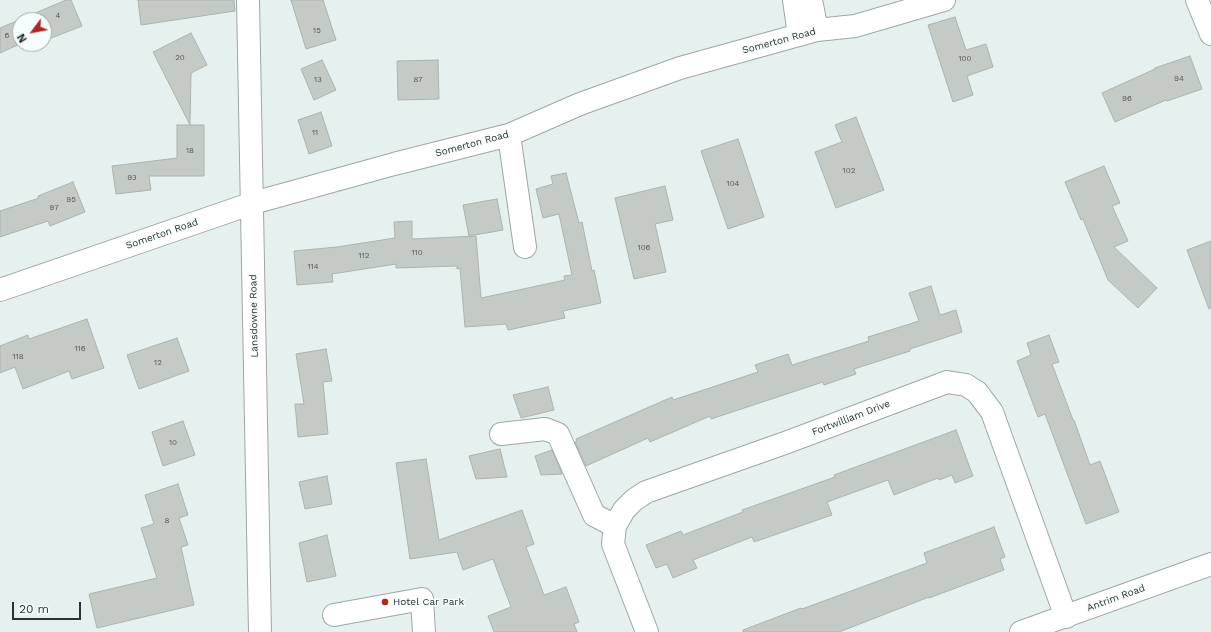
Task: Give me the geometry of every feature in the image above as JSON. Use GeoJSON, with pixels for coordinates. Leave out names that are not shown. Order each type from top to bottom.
{"type":"FeatureCollection","features":[{"type":"Feature","properties":{"kind":"street","name":"Lansdowne Road"},"geometry":{"type":"LineString","coordinates":[[248,0],[260,632]]}},
{"type":"Feature","properties":{"kind":"street"},"geometry":{"type":"LineString","coordinates":[[794,0],[808,33]]}},
{"type":"Feature","properties":{"kind":"street"},"geometry":{"type":"LineString","coordinates":[[808,33],[811,0]]}},
{"type":"Feature","properties":{"kind":"street","name":"Somerton Road"},"geometry":{"type":"LineString","coordinates":[[0,290],[253,203],[394,164],[509,135],[580,104],[680,68],[808,33],[855,26],[944,0]]}},
{"type":"Feature","properties":{"kind":"street"},"geometry":{"type":"LineString","coordinates":[[1197,0],[1211,34]]}},
{"type":"Feature","properties":{"kind":"street"},"geometry":{"type":"LineString","coordinates":[[509,135],[525,247]]}},
{"type":"Feature","properties":{"kind":"street","name":"Fortwilliam Drive"},"geometry":{"type":"LineString","coordinates":[[647,632],[613,544],[615,526],[624,510],[634,500],[646,492],[785,443],[947,382],[966,385],[977,392],[992,412],[1066,617]]}},
{"type":"Feature","properties":{"kind":"street"},"geometry":{"type":"LineString","coordinates":[[501,434],[545,429],[558,434],[594,515],[615,526]]}},
{"type":"Feature","properties":{"kind":"street","name":"Antrim Road"},"geometry":{"type":"LineString","coordinates":[[1023,632],[1211,564]]}},
{"type":"Feature","properties":{"kind":"street"},"geometry":{"type":"LineString","coordinates":[[334,615],[422,599],[424,632]]}},
{"type":"Feature","properties":{"kind":"building"},"geometry":{"type":"Polygon","coordinates":[[[66,0],[71,0],[82,26],[52,38],[52,12],[38,12],[66,0]]]}},
{"type":"Feature","properties":{"kind":"building"},"geometry":{"type":"Polygon","coordinates":[[[138,0],[234,0],[235,11],[141,25],[138,0]]]}},
{"type":"Feature","properties":{"kind":"building"},"geometry":{"type":"Polygon","coordinates":[[[291,0],[323,0],[336,40],[306,49],[291,0]]]}},
{"type":"Feature","properties":{"kind":"building"},"geometry":{"type":"Polygon","coordinates":[[[955,17],[966,50],[986,44],[993,67],[967,76],[973,95],[953,102],[928,25],[955,17]]]}},
{"type":"Feature","properties":{"kind":"building"},"geometry":{"type":"Polygon","coordinates":[[[12,23],[12,48],[0,53],[0,28],[12,23]]]}},
{"type":"Feature","properties":{"kind":"building"},"geometry":{"type":"Polygon","coordinates":[[[191,33],[207,65],[191,73],[190,125],[153,52],[191,33]]]}},
{"type":"Feature","properties":{"kind":"building"},"geometry":{"type":"Polygon","coordinates":[[[1190,56],[1202,89],[1167,101],[1166,100],[1115,122],[1102,93],[1155,68],[1190,56]]]}},
{"type":"Feature","properties":{"kind":"building"},"geometry":{"type":"Polygon","coordinates":[[[322,60],[336,90],[314,100],[301,69],[322,60]]]}},
{"type":"Feature","properties":{"kind":"building"},"geometry":{"type":"Polygon","coordinates":[[[438,60],[439,99],[398,100],[397,61],[438,60]]]}},
{"type":"Feature","properties":{"kind":"building"},"geometry":{"type":"Polygon","coordinates":[[[321,112],[332,146],[309,154],[298,120],[321,112]]]}},
{"type":"Feature","properties":{"kind":"building"},"geometry":{"type":"Polygon","coordinates":[[[856,117],[884,190],[836,208],[815,152],[842,142],[835,125],[856,117]]]}},
{"type":"Feature","properties":{"kind":"building"},"geometry":{"type":"Polygon","coordinates":[[[177,125],[204,125],[204,176],[149,176],[151,190],[116,194],[112,166],[177,158],[177,125]]]}},
{"type":"Feature","properties":{"kind":"building"},"geometry":{"type":"Polygon","coordinates":[[[738,139],[764,217],[728,229],[701,151],[738,139]]]}},
{"type":"Feature","properties":{"kind":"building"},"geometry":{"type":"Polygon","coordinates":[[[1104,166],[1120,203],[1112,206],[1128,241],[1114,247],[1157,288],[1138,308],[1108,280],[1083,219],[1081,220],[1065,182],[1104,166]]]}},
{"type":"Feature","properties":{"kind":"building"},"geometry":{"type":"Polygon","coordinates":[[[566,173],[579,223],[582,222],[592,271],[594,270],[601,303],[563,311],[565,318],[508,330],[506,324],[465,327],[460,268],[457,269],[457,266],[396,268],[396,264],[332,274],[333,282],[297,285],[294,251],[337,247],[395,238],[394,222],[412,221],[412,239],[476,236],[481,298],[565,280],[564,276],[572,275],[559,214],[543,218],[536,189],[553,184],[551,176],[566,173]]]}},
{"type":"Feature","properties":{"kind":"building"},"geometry":{"type":"Polygon","coordinates":[[[73,182],[85,212],[50,226],[48,221],[0,237],[0,211],[39,198],[38,196],[73,182]]]}},
{"type":"Feature","properties":{"kind":"building"},"geometry":{"type":"Polygon","coordinates":[[[665,186],[673,220],[655,224],[666,272],[634,279],[615,198],[665,186]]]}},
{"type":"Feature","properties":{"kind":"building"},"geometry":{"type":"Polygon","coordinates":[[[497,199],[503,230],[469,236],[463,205],[497,199]]]}},
{"type":"Feature","properties":{"kind":"building"},"geometry":{"type":"Polygon","coordinates":[[[1211,241],[1211,308],[1209,309],[1187,250],[1211,241]]]}},
{"type":"Feature","properties":{"kind":"building"},"geometry":{"type":"Polygon","coordinates":[[[931,286],[940,315],[956,310],[962,332],[854,369],[856,374],[824,385],[823,382],[711,419],[710,416],[650,442],[648,438],[586,466],[575,442],[577,441],[576,439],[672,397],[673,400],[758,372],[755,365],[788,354],[792,365],[869,341],[868,337],[919,321],[909,293],[931,286]]]}},
{"type":"Feature","properties":{"kind":"building"},"geometry":{"type":"Polygon","coordinates":[[[87,319],[104,368],[72,379],[69,371],[23,389],[15,367],[0,373],[0,346],[28,335],[29,339],[87,319]]]}},
{"type":"Feature","properties":{"kind":"building"},"geometry":{"type":"Polygon","coordinates":[[[1049,335],[1059,362],[1052,364],[1090,465],[1100,461],[1119,512],[1086,524],[1045,414],[1038,417],[1017,361],[1031,355],[1027,343],[1049,335]]]}},
{"type":"Feature","properties":{"kind":"building"},"geometry":{"type":"Polygon","coordinates":[[[177,338],[189,371],[139,389],[127,355],[177,338]]]}},
{"type":"Feature","properties":{"kind":"building"},"geometry":{"type":"Polygon","coordinates":[[[326,349],[332,381],[323,382],[328,434],[298,437],[295,404],[304,404],[296,354],[326,349]]]}},
{"type":"Feature","properties":{"kind":"building"},"geometry":{"type":"Polygon","coordinates":[[[548,387],[554,410],[521,418],[513,395],[548,387]]]}},
{"type":"Feature","properties":{"kind":"building"},"geometry":{"type":"Polygon","coordinates":[[[183,421],[195,455],[163,466],[152,432],[183,421]]]}},
{"type":"Feature","properties":{"kind":"building"},"geometry":{"type":"Polygon","coordinates":[[[956,430],[973,476],[955,483],[952,475],[939,480],[938,478],[894,495],[888,480],[827,502],[832,515],[754,542],[752,537],[693,560],[697,568],[673,578],[667,564],[656,568],[646,545],[681,531],[683,535],[743,512],[742,510],[835,477],[834,475],[956,430]]]}},
{"type":"Feature","properties":{"kind":"building"},"geometry":{"type":"Polygon","coordinates":[[[500,449],[507,477],[476,479],[469,456],[500,449]]]}},
{"type":"Feature","properties":{"kind":"building"},"geometry":{"type":"Polygon","coordinates":[[[552,450],[562,474],[541,475],[535,456],[552,450]]]}},
{"type":"Feature","properties":{"kind":"building"},"geometry":{"type":"Polygon","coordinates":[[[426,459],[439,540],[522,510],[534,544],[526,547],[544,595],[566,587],[579,622],[574,624],[577,632],[494,632],[488,616],[511,607],[493,559],[463,570],[457,552],[410,559],[396,463],[426,459]]]}},
{"type":"Feature","properties":{"kind":"building"},"geometry":{"type":"Polygon","coordinates":[[[327,476],[332,504],[305,509],[299,482],[327,476]]]}},
{"type":"Feature","properties":{"kind":"building"},"geometry":{"type":"Polygon","coordinates":[[[178,484],[188,515],[179,518],[188,545],[181,547],[194,605],[97,628],[89,594],[157,578],[141,528],[154,524],[145,495],[178,484]]]}},
{"type":"Feature","properties":{"kind":"building"},"geometry":{"type":"Polygon","coordinates":[[[994,527],[1005,557],[1000,559],[1004,570],[839,632],[743,632],[743,630],[801,608],[802,609],[927,563],[924,553],[994,527]]]}},
{"type":"Feature","properties":{"kind":"building"},"geometry":{"type":"Polygon","coordinates":[[[327,535],[336,576],[307,582],[299,543],[327,535]]]}},
{"type":"Feature","properties":{"kind":"place","name":"Hotel Car Park"},"geometry":{"type":"Point","coordinates":[385,602]}}]}
